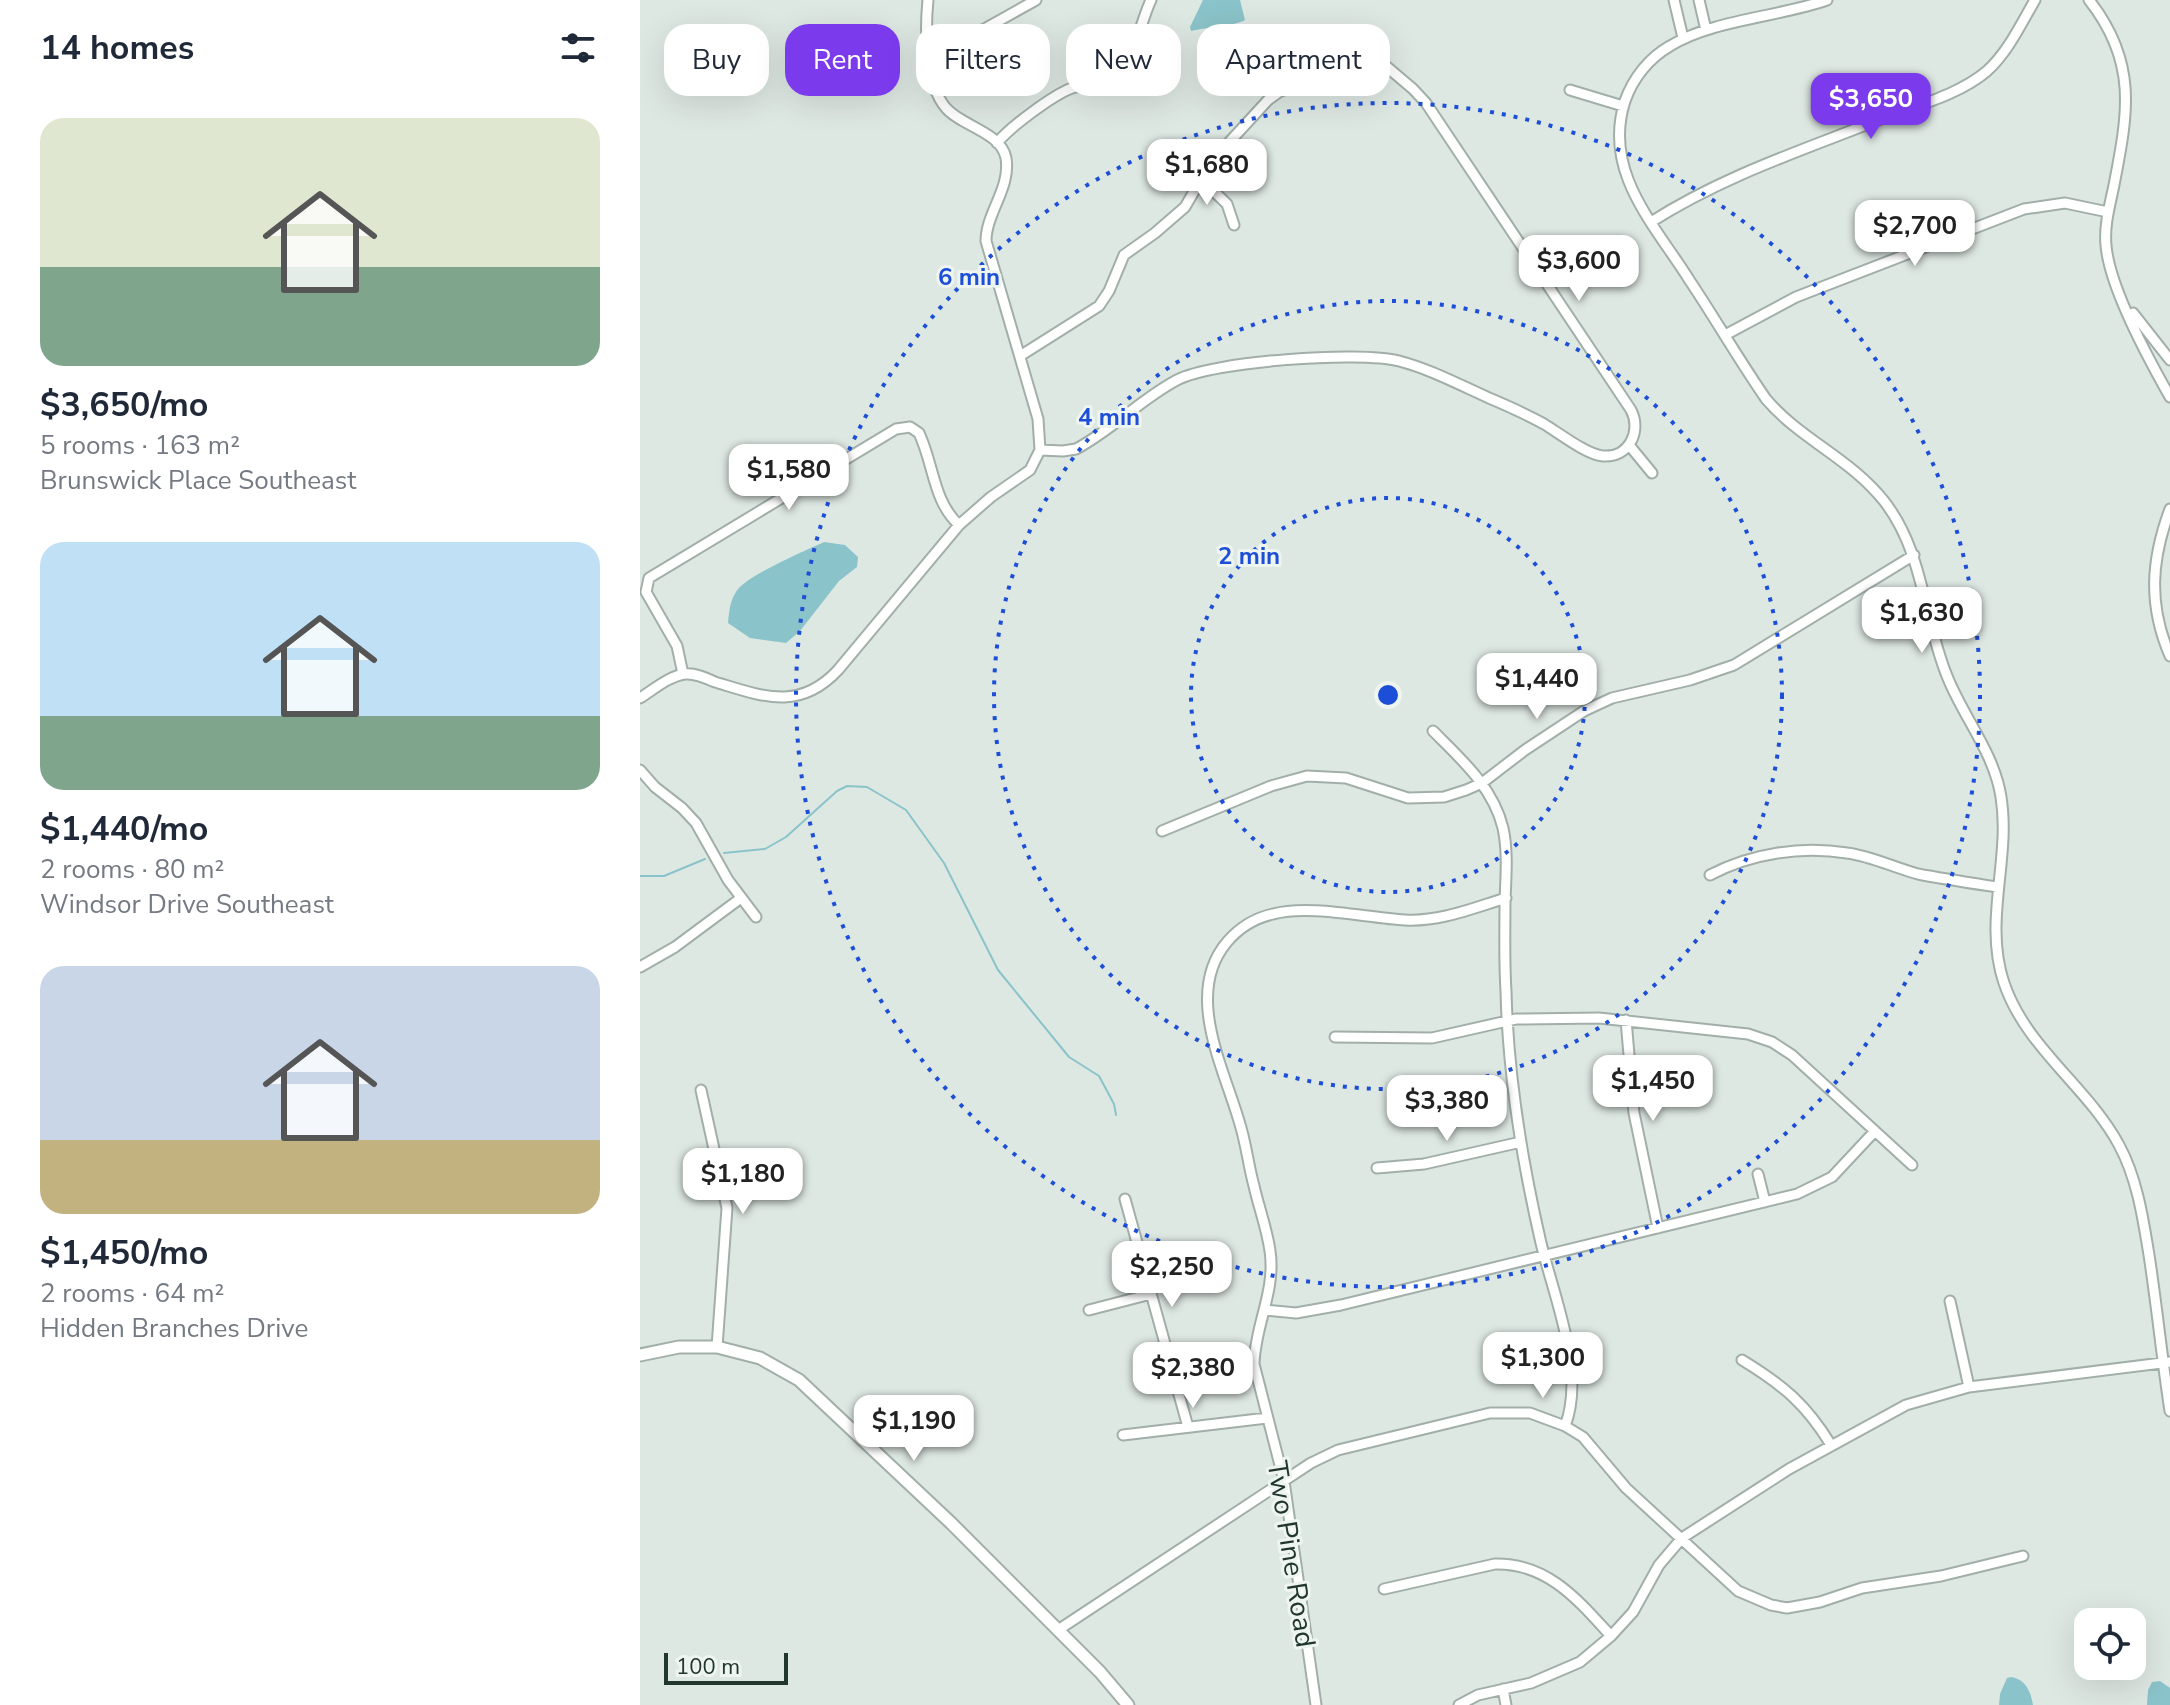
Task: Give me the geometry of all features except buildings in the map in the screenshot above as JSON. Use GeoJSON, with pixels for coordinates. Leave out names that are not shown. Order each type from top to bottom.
{"type":"FeatureCollection","features":[{"type":"Feature","properties":{"kind":"street"},"geometry":{"type":"LineString","coordinates":[[926,24],[928,0]]}},
{"type":"Feature","properties":{"kind":"street"},"geometry":{"type":"LineString","coordinates":[[993,24],[1036,0]]}},
{"type":"Feature","properties":{"kind":"street"},"geometry":{"type":"LineString","coordinates":[[997,143],[1013,126],[1067,91],[1101,84],[1119,74],[1151,0]]}},
{"type":"Feature","properties":{"kind":"street"},"geometry":{"type":"LineString","coordinates":[[1674,0],[1683,38]]}},
{"type":"Feature","properties":{"kind":"street"},"geometry":{"type":"LineString","coordinates":[[1699,0],[1706,30]]}},
{"type":"Feature","properties":{"kind":"street"},"geometry":{"type":"LineString","coordinates":[[1827,0],[1683,38],[1649,62],[1634,80],[1623,106],[1619,133],[1620,160],[1628,183],[1651,222],[1766,399],[1785,421],[1840,458],[1875,491],[1899,523],[1914,555],[1946,674],[1988,756],[1997,781],[2003,824],[1995,944],[2001,974],[2011,1001],[2031,1035],[2114,1135],[2126,1160],[2142,1216],[2166,1362],[2170,1411]]}},
{"type":"Feature","properties":{"kind":"street"},"geometry":{"type":"LineString","coordinates":[[1651,222],[1719,183],[1976,79],[2006,48],[2035,0]]}},
{"type":"Feature","properties":{"kind":"street"},"geometry":{"type":"LineString","coordinates":[[2089,0],[2118,46],[2127,89],[2126,120],[2108,212],[2107,256],[2124,302],[2170,397]]}},
{"type":"Feature","properties":{"kind":"street"},"geometry":{"type":"LineString","coordinates":[[1020,356],[1099,306],[1124,255],[1176,215],[1191,198],[1211,162],[1273,95],[1308,80],[1347,54],[1364,53],[1380,61],[1426,103],[1631,410],[1636,424],[1636,433],[1629,445],[1610,456],[1596,455],[1531,417],[1428,371],[1388,359],[1355,357],[1237,364],[1194,372],[1166,386],[1076,449],[1040,450]]}},
{"type":"Feature","properties":{"kind":"street"},"geometry":{"type":"LineString","coordinates":[[1570,90],[1623,106]]}},
{"type":"Feature","properties":{"kind":"street"},"geometry":{"type":"LineString","coordinates":[[640,698],[683,674],[773,698],[792,697],[813,690],[838,670],[959,525],[991,497],[1026,474],[1040,450],[1040,432],[986,241],[988,226],[1000,199],[1006,171],[1005,155],[997,143],[946,108],[940,96]]}},
{"type":"Feature","properties":{"kind":"street"},"geometry":{"type":"LineString","coordinates":[[1201,179],[1227,204],[1234,225]]}},
{"type":"Feature","properties":{"kind":"street"},"geometry":{"type":"LineString","coordinates":[[1725,335],[1796,297],[2024,209],[2065,203],[2108,212]]}},
{"type":"Feature","properties":{"kind":"street"},"geometry":{"type":"LineString","coordinates":[[2124,302],[2170,360]]}},
{"type":"Feature","properties":{"kind":"street"},"geometry":{"type":"LineString","coordinates":[[683,674],[677,646],[646,592],[649,578],[896,429],[910,427],[919,433],[941,503],[959,525]]}},
{"type":"Feature","properties":{"kind":"street"},"geometry":{"type":"LineString","coordinates":[[1629,445],[1652,473]]}},
{"type":"Feature","properties":{"kind":"street"},"geometry":{"type":"LineString","coordinates":[[2170,509],[2158,547],[2153,586],[2155,609],[2170,656]]}},
{"type":"Feature","properties":{"kind":"street"},"geometry":{"type":"LineString","coordinates":[[1162,831],[1271,786],[1307,776],[1346,778],[1396,795],[1444,797],[1482,783],[1538,740],[1584,711],[1612,698],[1690,680],[1734,665],[1914,555]]}},
{"type":"Feature","properties":{"kind":"street"},"geometry":{"type":"LineString","coordinates":[[1433,731],[1482,783],[1502,827],[1507,1020],[1521,1142],[1572,1373],[1571,1405],[1565,1426]]}},
{"type":"Feature","properties":{"kind":"street"},"geometry":{"type":"LineString","coordinates":[[640,770],[696,823],[741,898],[756,917]]}},
{"type":"Feature","properties":{"kind":"street"},"geometry":{"type":"LineString","coordinates":[[1710,875],[1734,862],[1806,850],[1849,853],[1917,873],[1997,887]]}},
{"type":"Feature","properties":{"kind":"street"},"geometry":{"type":"LineString","coordinates":[[640,967],[675,947],[741,898]]}},
{"type":"Feature","properties":{"kind":"street","name":"Two Pine Road"},"geometry":{"type":"LineString","coordinates":[[1316,1705],[1284,1481],[1254,1364],[1272,1279],[1267,1234],[1252,1182],[1241,1125],[1208,1011],[1210,974],[1221,950],[1237,932],[1246,925],[1281,912],[1306,911],[1417,920],[1441,918],[1506,898]]}},
{"type":"Feature","properties":{"kind":"street"},"geometry":{"type":"LineString","coordinates":[[1335,1037],[1432,1038],[1507,1020],[1541,1018],[1626,1020],[1748,1034],[1772,1042],[1792,1055],[1912,1165]]}},
{"type":"Feature","properties":{"kind":"street"},"geometry":{"type":"LineString","coordinates":[[1626,1020],[1634,1113],[1658,1228]]}},
{"type":"Feature","properties":{"kind":"street"},"geometry":{"type":"LineString","coordinates":[[701,1090],[727,1208],[717,1347]]}},
{"type":"Feature","properties":{"kind":"street"},"geometry":{"type":"LineString","coordinates":[[1265,1310],[1296,1313],[1325,1309],[1765,1202],[1822,1184],[1842,1169],[1875,1131]]}},
{"type":"Feature","properties":{"kind":"street"},"geometry":{"type":"LineString","coordinates":[[1377,1168],[1424,1164],[1521,1142]]}},
{"type":"Feature","properties":{"kind":"street"},"geometry":{"type":"LineString","coordinates":[[1758,1174],[1765,1202]]}},
{"type":"Feature","properties":{"kind":"street"},"geometry":{"type":"LineString","coordinates":[[1125,1199],[1188,1427]]}},
{"type":"Feature","properties":{"kind":"street"},"geometry":{"type":"LineString","coordinates":[[1089,1310],[1151,1294]]}},
{"type":"Feature","properties":{"kind":"street"},"geometry":{"type":"LineString","coordinates":[[1950,1301],[1969,1387]]}},
{"type":"Feature","properties":{"kind":"street"},"geometry":{"type":"LineString","coordinates":[[640,1355],[679,1347],[717,1347],[740,1351],[770,1362],[799,1380],[886,1459],[1058,1630],[1128,1705]]}},
{"type":"Feature","properties":{"kind":"street"},"geometry":{"type":"LineString","coordinates":[[1742,1360],[1799,1400],[1831,1445]]}},
{"type":"Feature","properties":{"kind":"street"},"geometry":{"type":"LineString","coordinates":[[1459,1705],[1478,1695],[1558,1673],[1580,1662],[1633,1612],[1659,1565],[1682,1538],[1751,1491],[1906,1405],[1969,1387],[2166,1362]]}},
{"type":"Feature","properties":{"kind":"street"},"geometry":{"type":"LineString","coordinates":[[1058,1630],[1284,1481],[1338,1450],[1490,1413],[1530,1413],[1565,1426],[1583,1437],[1626,1488],[1738,1591],[1771,1605],[1787,1608],[1820,1602],[1862,1588],[1941,1576],[2023,1556]]}},
{"type":"Feature","properties":{"kind":"street"},"geometry":{"type":"LineString","coordinates":[[1123,1435],[1267,1418]]}},
{"type":"Feature","properties":{"kind":"street"},"geometry":{"type":"LineString","coordinates":[[1384,1589],[1495,1564],[1513,1564],[1551,1577],[1569,1591],[1611,1636]]}},
{"type":"Feature","properties":{"kind":"street"},"geometry":{"type":"LineString","coordinates":[[1503,1689],[1506,1705]]}},
{"type":"Feature","properties":{"kind":"water"},"geometry":{"type":"Polygon","coordinates":[[[1203,0],[1240,0],[1245,20],[1233,24],[1197,24],[1197,30],[1191,31],[1203,0]]]}},
{"type":"Feature","properties":{"kind":"water"},"geometry":{"type":"Polygon","coordinates":[[[824,542],[845,545],[858,557],[857,567],[839,581],[800,631],[786,643],[750,638],[728,623],[732,599],[742,586],[776,564],[824,542]]]}},
{"type":"Feature","properties":{"kind":"water"},"geometry":{"type":"Polygon","coordinates":[[[2011,1677],[2026,1686],[2033,1705],[1999,1705],[2000,1694],[2007,1678],[2011,1677]]]}},
{"type":"Feature","properties":{"kind":"water"},"geometry":{"type":"Polygon","coordinates":[[[2160,1681],[2170,1688],[2170,1705],[2147,1705],[2152,1682],[2160,1681]]]}},
{"type":"Feature","properties":{"kind":"waterway"},"geometry":{"type":"LineString","coordinates":[[724,853],[765,849],[786,837],[837,791],[847,786],[867,787],[906,810],[944,863],[998,970],[1069,1057],[1099,1076],[1114,1104],[1116,1115]]}},
{"type":"Feature","properties":{"kind":"waterway"},"geometry":{"type":"LineString","coordinates":[[640,876],[664,876],[705,859]]}}]}
